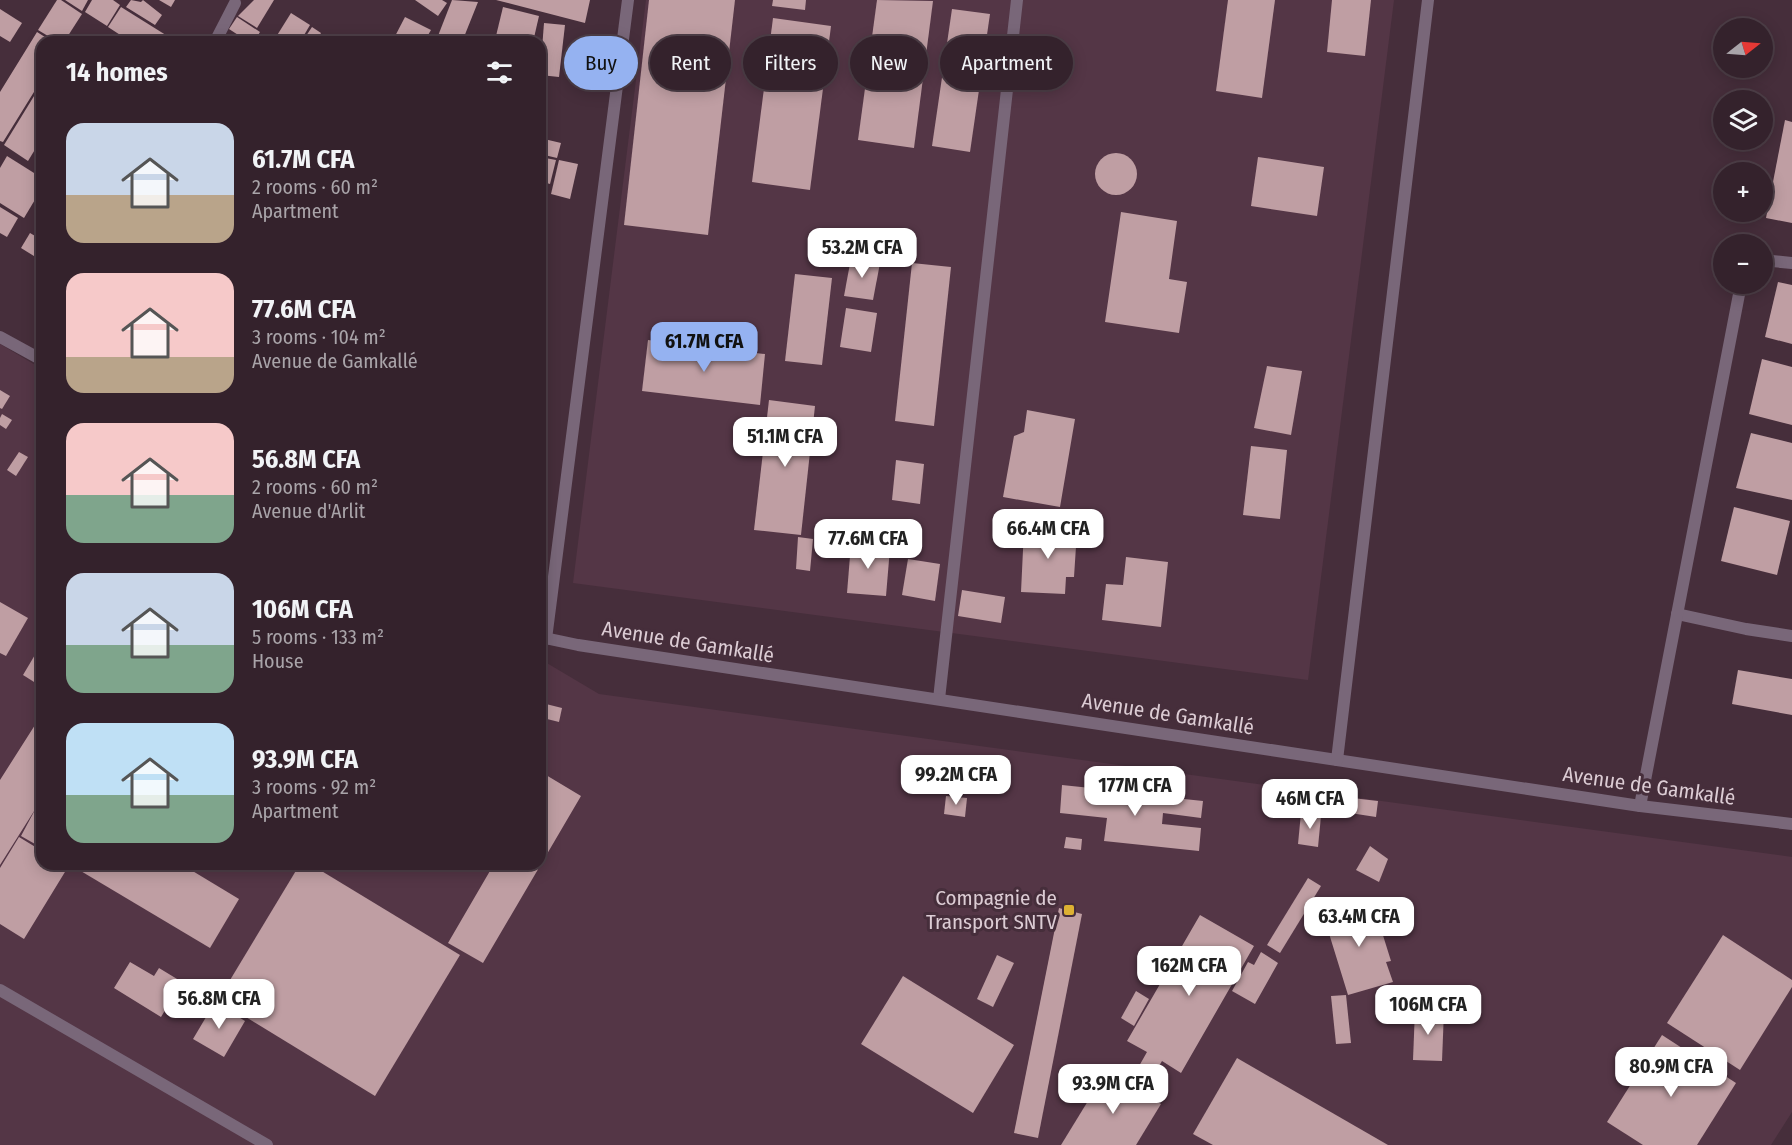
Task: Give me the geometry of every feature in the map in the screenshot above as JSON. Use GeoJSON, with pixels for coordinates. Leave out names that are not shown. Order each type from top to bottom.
{"type":"FeatureCollection","features":[{"type":"Feature","properties":{"kind":"street"},"geometry":{"type":"LineString","coordinates":[[546,615],[628,0]]}},
{"type":"Feature","properties":{"kind":"street"},"geometry":{"type":"LineString","coordinates":[[939,699],[1017,0]]}},
{"type":"Feature","properties":{"kind":"street"},"geometry":{"type":"LineString","coordinates":[[1337,759],[1428,0]]}},
{"type":"Feature","properties":{"kind":"street"},"geometry":{"type":"LineString","coordinates":[[218,36],[234,1]]}},
{"type":"Feature","properties":{"kind":"street"},"geometry":{"type":"LineString","coordinates":[[1773,261],[1792,263]]}},
{"type":"Feature","properties":{"kind":"street"},"geometry":{"type":"LineString","coordinates":[[1640,806],[1739,294]]}},
{"type":"Feature","properties":{"kind":"street"},"geometry":{"type":"LineString","coordinates":[[0,337],[36,357]]}},
{"type":"Feature","properties":{"kind":"street"},"geometry":{"type":"LineString","coordinates":[[1677,614],[1792,636]]}},
{"type":"Feature","properties":{"kind":"street","name":"Avenue de Gamkallé"},"geometry":{"type":"LineString","coordinates":[[546,638],[1640,806],[1792,824]]}},
{"type":"Feature","properties":{"kind":"street"},"geometry":{"type":"LineString","coordinates":[[0,990],[267,1145]]}},
{"type":"Feature","properties":{"kind":"shaded area"},"geometry":{"type":"Polygon","coordinates":[[[646,0],[1394,0],[1308,680],[573,583],[635,90],[638,90],[638,64],[646,0]]]}},
{"type":"Feature","properties":{"kind":"shaded area"},"geometry":{"type":"Polygon","coordinates":[[[0,344],[36,365],[36,870],[546,870],[546,663],[599,694],[1792,857],[1792,1112],[1771,1145],[0,1145],[0,344]]]}},
{"type":"Feature","properties":{"kind":"building"},"geometry":{"type":"Polygon","coordinates":[[[57,0],[61,0],[82,14],[68,36],[48,36],[38,30],[57,0]]]}},
{"type":"Feature","properties":{"kind":"building"},"geometry":{"type":"Polygon","coordinates":[[[65,0],[88,0],[82,11],[65,0]]]}},
{"type":"Feature","properties":{"kind":"building"},"geometry":{"type":"Polygon","coordinates":[[[92,0],[113,0],[120,5],[107,26],[85,12],[92,0]]]}},
{"type":"Feature","properties":{"kind":"building"},"geometry":{"type":"Polygon","coordinates":[[[131,0],[141,2],[143,0],[162,15],[155,25],[126,7],[131,0]]]}},
{"type":"Feature","properties":{"kind":"building"},"geometry":{"type":"Polygon","coordinates":[[[159,0],[175,0],[171,7],[159,0]]]}},
{"type":"Feature","properties":{"kind":"building"},"geometry":{"type":"Polygon","coordinates":[[[254,0],[274,0],[257,28],[238,16],[254,0]]]}},
{"type":"Feature","properties":{"kind":"building"},"geometry":{"type":"Polygon","coordinates":[[[415,0],[442,0],[447,3],[438,16],[415,0]]]}},
{"type":"Feature","properties":{"kind":"building"},"geometry":{"type":"Polygon","coordinates":[[[452,0],[478,2],[464,36],[438,36],[452,0]]]}},
{"type":"Feature","properties":{"kind":"building"},"geometry":{"type":"Polygon","coordinates":[[[496,0],[590,0],[585,23],[496,0]]]}},
{"type":"Feature","properties":{"kind":"building"},"geometry":{"type":"Polygon","coordinates":[[[649,0],[735,0],[731,36],[650,36],[650,90],[725,90],[708,235],[624,225],[649,0]]]}},
{"type":"Feature","properties":{"kind":"building"},"geometry":{"type":"Polygon","coordinates":[[[773,0],[806,0],[805,10],[772,6],[773,0]]]}},
{"type":"Feature","properties":{"kind":"building"},"geometry":{"type":"Polygon","coordinates":[[[877,0],[933,1],[928,40],[928,36],[872,36],[877,0]]]}},
{"type":"Feature","properties":{"kind":"building"},"geometry":{"type":"Polygon","coordinates":[[[1228,0],[1275,0],[1262,98],[1216,91],[1228,0]]]}},
{"type":"Feature","properties":{"kind":"building"},"geometry":{"type":"Polygon","coordinates":[[[1332,0],[1371,0],[1365,56],[1327,52],[1332,0]]]}},
{"type":"Feature","properties":{"kind":"building"},"geometry":{"type":"Polygon","coordinates":[[[121,7],[167,36],[122,36],[108,27],[121,7]]]}},
{"type":"Feature","properties":{"kind":"building"},"geometry":{"type":"Polygon","coordinates":[[[503,7],[539,16],[534,36],[496,36],[503,7]]]}},
{"type":"Feature","properties":{"kind":"building"},"geometry":{"type":"Polygon","coordinates":[[[0,9],[22,23],[10,42],[0,36],[0,9]]]}},
{"type":"Feature","properties":{"kind":"building"},"geometry":{"type":"Polygon","coordinates":[[[952,9],[990,14],[987,36],[948,36],[952,9]]]}},
{"type":"Feature","properties":{"kind":"building"},"geometry":{"type":"Polygon","coordinates":[[[291,13],[310,25],[304,36],[277,36],[291,13]]]}},
{"type":"Feature","properties":{"kind":"building"},"geometry":{"type":"Polygon","coordinates":[[[237,17],[260,32],[258,36],[240,36],[229,29],[237,17]]]}},
{"type":"Feature","properties":{"kind":"building"},"geometry":{"type":"Polygon","coordinates":[[[405,17],[431,30],[428,36],[395,36],[405,17]]]}},
{"type":"Feature","properties":{"kind":"building"},"geometry":{"type":"Polygon","coordinates":[[[773,18],[831,26],[830,36],[771,36],[773,18]]]}},
{"type":"Feature","properties":{"kind":"building"},"geometry":{"type":"Polygon","coordinates":[[[544,23],[565,25],[559,77],[546,76],[546,36],[543,36],[544,23]]]}},
{"type":"Feature","properties":{"kind":"building"},"geometry":{"type":"Polygon","coordinates":[[[312,27],[321,33],[319,36],[306,36],[312,27]]]}},
{"type":"Feature","properties":{"kind":"building"},"geometry":{"type":"Polygon","coordinates":[[[37,32],[43,36],[36,36],[36,89],[3,142],[0,141],[0,92],[37,32]]]}},
{"type":"Feature","properties":{"kind":"building"},"geometry":{"type":"Polygon","coordinates":[[[764,90],[823,90],[810,190],[752,182],[764,90]]]}},
{"type":"Feature","properties":{"kind":"building"},"geometry":{"type":"Polygon","coordinates":[[[865,90],[921,90],[914,148],[858,140],[865,90]]]}},
{"type":"Feature","properties":{"kind":"building"},"geometry":{"type":"Polygon","coordinates":[[[940,90],[979,90],[970,152],[932,146],[940,90]]]}},
{"type":"Feature","properties":{"kind":"building"},"geometry":{"type":"Polygon","coordinates":[[[36,93],[36,148],[28,161],[4,145],[36,93]]]}},
{"type":"Feature","properties":{"kind":"building"},"geometry":{"type":"Polygon","coordinates":[[[1785,120],[1792,122],[1792,223],[1773,219],[1773,182],[1785,120]]]}},
{"type":"Feature","properties":{"kind":"building"},"geometry":{"type":"Polygon","coordinates":[[[546,139],[561,143],[557,158],[546,155],[546,139]]]}},
{"type":"Feature","properties":{"kind":"building"},"geometry":{"type":"Polygon","coordinates":[[[1116,153],[1124,154],[1131,159],[1136,166],[1136,182],[1131,189],[1124,194],[1116,195],[1108,194],[1101,189],[1096,182],[1095,174],[1096,166],[1101,159],[1108,154],[1116,153]]]}},
{"type":"Feature","properties":{"kind":"building"},"geometry":{"type":"Polygon","coordinates":[[[7,156],[36,174],[36,198],[24,218],[0,203],[0,168],[7,156]]]}},
{"type":"Feature","properties":{"kind":"building"},"geometry":{"type":"Polygon","coordinates":[[[1258,157],[1324,167],[1317,216],[1251,206],[1258,157]]]}},
{"type":"Feature","properties":{"kind":"building"},"geometry":{"type":"Polygon","coordinates":[[[546,158],[556,160],[550,184],[546,183],[546,158]]]}},
{"type":"Feature","properties":{"kind":"building"},"geometry":{"type":"Polygon","coordinates":[[[559,160],[578,164],[570,199],[551,194],[559,160]]]}},
{"type":"Feature","properties":{"kind":"building"},"geometry":{"type":"Polygon","coordinates":[[[0,207],[18,218],[7,237],[0,233],[0,207]]]}},
{"type":"Feature","properties":{"kind":"building"},"geometry":{"type":"Polygon","coordinates":[[[1121,212],[1177,221],[1169,279],[1187,282],[1179,333],[1105,322],[1121,212]]]}},
{"type":"Feature","properties":{"kind":"building"},"geometry":{"type":"Polygon","coordinates":[[[30,233],[36,236],[36,257],[21,248],[30,233]]]}},
{"type":"Feature","properties":{"kind":"building"},"geometry":{"type":"Polygon","coordinates":[[[851,258],[880,263],[873,300],[844,296],[851,258]]]}},
{"type":"Feature","properties":{"kind":"building"},"geometry":{"type":"Polygon","coordinates":[[[912,263],[951,267],[934,426],[895,421],[912,263]]]}},
{"type":"Feature","properties":{"kind":"building"},"geometry":{"type":"Polygon","coordinates":[[[795,274],[832,278],[822,365],[785,361],[795,274]]]}},
{"type":"Feature","properties":{"kind":"building"},"geometry":{"type":"Polygon","coordinates":[[[1778,282],[1792,285],[1792,344],[1765,337],[1778,282]]]}},
{"type":"Feature","properties":{"kind":"building"},"geometry":{"type":"Polygon","coordinates":[[[846,308],[877,313],[871,352],[840,347],[846,308]]]}},
{"type":"Feature","properties":{"kind":"building"},"geometry":{"type":"Polygon","coordinates":[[[648,340],[765,354],[760,405],[642,391],[648,340]]]}},
{"type":"Feature","properties":{"kind":"building"},"geometry":{"type":"Polygon","coordinates":[[[1762,359],[1792,367],[1792,425],[1749,414],[1762,359]]]}},
{"type":"Feature","properties":{"kind":"building"},"geometry":{"type":"Polygon","coordinates":[[[1267,366],[1302,371],[1291,435],[1254,428],[1267,366]]]}},
{"type":"Feature","properties":{"kind":"building"},"geometry":{"type":"Polygon","coordinates":[[[0,390],[10,396],[2,409],[0,408],[0,390]]]}},
{"type":"Feature","properties":{"kind":"building"},"geometry":{"type":"Polygon","coordinates":[[[769,400],[815,406],[801,535],[754,530],[769,400]]]}},
{"type":"Feature","properties":{"kind":"building"},"geometry":{"type":"Polygon","coordinates":[[[1027,410],[1075,419],[1060,507],[1003,497],[1014,436],[1024,432],[1027,410]]]}},
{"type":"Feature","properties":{"kind":"building"},"geometry":{"type":"Polygon","coordinates":[[[2,414],[12,420],[6,429],[0,425],[2,414]]]}},
{"type":"Feature","properties":{"kind":"building"},"geometry":{"type":"Polygon","coordinates":[[[1751,433],[1792,443],[1792,500],[1736,488],[1751,433]]]}},
{"type":"Feature","properties":{"kind":"building"},"geometry":{"type":"Polygon","coordinates":[[[1251,446],[1287,450],[1280,519],[1243,515],[1251,446]]]}},
{"type":"Feature","properties":{"kind":"building"},"geometry":{"type":"Polygon","coordinates":[[[19,452],[28,457],[16,476],[7,470],[19,452]]]}},
{"type":"Feature","properties":{"kind":"building"},"geometry":{"type":"Polygon","coordinates":[[[896,460],[924,464],[920,504],[892,500],[896,460]]]}},
{"type":"Feature","properties":{"kind":"building"},"geometry":{"type":"Polygon","coordinates":[[[1734,507],[1790,521],[1777,575],[1721,561],[1734,507]]]}},
{"type":"Feature","properties":{"kind":"building"},"geometry":{"type":"Polygon","coordinates":[[[1024,529],[1077,531],[1074,577],[1066,577],[1065,594],[1021,592],[1024,529]]]}},
{"type":"Feature","properties":{"kind":"building"},"geometry":{"type":"Polygon","coordinates":[[[798,537],[813,539],[810,571],[796,569],[798,537]]]}},
{"type":"Feature","properties":{"kind":"building"},"geometry":{"type":"Polygon","coordinates":[[[851,544],[890,548],[886,596],[847,593],[851,544]]]}},
{"type":"Feature","properties":{"kind":"building"},"geometry":{"type":"Polygon","coordinates":[[[1126,557],[1168,562],[1161,627],[1102,620],[1106,584],[1123,585],[1126,557]]]}},
{"type":"Feature","properties":{"kind":"building"},"geometry":{"type":"Polygon","coordinates":[[[908,559],[940,564],[935,601],[902,595],[908,559]]]}},
{"type":"Feature","properties":{"kind":"building"},"geometry":{"type":"Polygon","coordinates":[[[962,590],[1005,597],[1001,623],[958,616],[962,590]]]}},
{"type":"Feature","properties":{"kind":"building"},"geometry":{"type":"Polygon","coordinates":[[[0,602],[28,618],[6,656],[0,653],[0,602]]]}},
{"type":"Feature","properties":{"kind":"building"},"geometry":{"type":"Polygon","coordinates":[[[36,653],[36,683],[23,675],[36,653]]]}},
{"type":"Feature","properties":{"kind":"building"},"geometry":{"type":"Polygon","coordinates":[[[1738,670],[1792,679],[1792,715],[1732,704],[1738,670]]]}},
{"type":"Feature","properties":{"kind":"building"},"geometry":{"type":"Polygon","coordinates":[[[546,704],[562,708],[559,722],[546,719],[546,704]]]}},
{"type":"Feature","properties":{"kind":"building"},"geometry":{"type":"Polygon","coordinates":[[[36,723],[36,808],[0,865],[0,780],[36,723]]]}},
{"type":"Feature","properties":{"kind":"building"},"geometry":{"type":"Polygon","coordinates":[[[546,775],[581,796],[546,856],[546,775]]]}},
{"type":"Feature","properties":{"kind":"building"},"geometry":{"type":"Polygon","coordinates":[[[1062,785],[1148,794],[1147,803],[1164,805],[1165,797],[1203,801],[1201,818],[1163,813],[1162,824],[1201,828],[1199,851],[1104,841],[1107,818],[1060,813],[1062,785]]]}},
{"type":"Feature","properties":{"kind":"building"},"geometry":{"type":"Polygon","coordinates":[[[1321,794],[1349,798],[1348,814],[1319,811],[1321,794]]]}},
{"type":"Feature","properties":{"kind":"building"},"geometry":{"type":"Polygon","coordinates":[[[946,796],[967,798],[965,817],[944,814],[946,796]]]}},
{"type":"Feature","properties":{"kind":"building"},"geometry":{"type":"Polygon","coordinates":[[[1352,798],[1378,801],[1376,817],[1350,813],[1352,798]]]}},
{"type":"Feature","properties":{"kind":"building"},"geometry":{"type":"Polygon","coordinates":[[[36,808],[36,845],[21,836],[36,808]]]}},
{"type":"Feature","properties":{"kind":"building"},"geometry":{"type":"Polygon","coordinates":[[[1301,813],[1321,816],[1318,847],[1298,844],[1301,813]]]}},
{"type":"Feature","properties":{"kind":"building"},"geometry":{"type":"Polygon","coordinates":[[[19,837],[36,847],[36,870],[66,870],[24,939],[0,924],[0,868],[19,837]]]}},
{"type":"Feature","properties":{"kind":"building"},"geometry":{"type":"Polygon","coordinates":[[[1066,837],[1082,839],[1081,850],[1064,848],[1066,837]]]}},
{"type":"Feature","properties":{"kind":"building"},"geometry":{"type":"Polygon","coordinates":[[[1370,846],[1388,859],[1379,882],[1356,870],[1370,846]]]}},
{"type":"Feature","properties":{"kind":"building"},"geometry":{"type":"Polygon","coordinates":[[[79,870],[191,870],[239,899],[210,948],[79,870]]]}},
{"type":"Feature","properties":{"kind":"building"},"geometry":{"type":"Polygon","coordinates":[[[296,870],[320,870],[460,955],[375,1096],[218,1000],[296,870]]]}},
{"type":"Feature","properties":{"kind":"building"},"geometry":{"type":"Polygon","coordinates":[[[491,870],[538,870],[483,963],[448,943],[491,870]]]}},
{"type":"Feature","properties":{"kind":"building"},"geometry":{"type":"Polygon","coordinates":[[[1308,878],[1321,886],[1280,953],[1267,945],[1308,878]]]}},
{"type":"Feature","properties":{"kind":"building"},"geometry":{"type":"Polygon","coordinates":[[[1365,901],[1374,929],[1381,929],[1391,961],[1386,962],[1393,982],[1348,995],[1323,914],[1365,901]]]}},
{"type":"Feature","properties":{"kind":"building"},"geometry":{"type":"Polygon","coordinates":[[[1059,908],[1082,914],[1038,1138],[1014,1133],[1059,908]]]}},
{"type":"Feature","properties":{"kind":"building"},"geometry":{"type":"Polygon","coordinates":[[[1200,915],[1254,946],[1181,1073],[1162,1061],[1149,1083],[1134,1075],[1147,1052],[1127,1041],[1200,915]]]}},
{"type":"Feature","properties":{"kind":"building"},"geometry":{"type":"Polygon","coordinates":[[[1723,935],[1792,980],[1792,987],[1740,1070],[1667,1023],[1723,935]]]}},
{"type":"Feature","properties":{"kind":"building"},"geometry":{"type":"Polygon","coordinates":[[[1261,952],[1278,963],[1255,1004],[1232,991],[1248,962],[1254,965],[1261,952]]]}},
{"type":"Feature","properties":{"kind":"building"},"geometry":{"type":"Polygon","coordinates":[[[997,955],[1014,963],[993,1007],[977,999],[997,955]]]}},
{"type":"Feature","properties":{"kind":"building"},"geometry":{"type":"Polygon","coordinates":[[[130,962],[154,976],[159,968],[182,982],[161,1017],[114,988],[130,962]]]}},
{"type":"Feature","properties":{"kind":"building"},"geometry":{"type":"Polygon","coordinates":[[[903,976],[1014,1045],[973,1113],[861,1044],[903,976]]]}},
{"type":"Feature","properties":{"kind":"building"},"geometry":{"type":"Polygon","coordinates":[[[1136,991],[1149,999],[1134,1026],[1121,1018],[1136,991]]]}},
{"type":"Feature","properties":{"kind":"building"},"geometry":{"type":"Polygon","coordinates":[[[1346,995],[1351,1043],[1336,1044],[1331,996],[1346,995]]]}},
{"type":"Feature","properties":{"kind":"building"},"geometry":{"type":"Polygon","coordinates":[[[215,1002],[245,1021],[224,1057],[193,1039],[215,1002]]]}},
{"type":"Feature","properties":{"kind":"building"},"geometry":{"type":"Polygon","coordinates":[[[1415,1010],[1444,1011],[1442,1061],[1413,1060],[1415,1010]]]}},
{"type":"Feature","properties":{"kind":"building"},"geometry":{"type":"Polygon","coordinates":[[[1662,1035],[1736,1083],[1697,1145],[1643,1145],[1607,1122],[1662,1035]]]}},
{"type":"Feature","properties":{"kind":"building"},"geometry":{"type":"Polygon","coordinates":[[[1237,1058],[1388,1145],[1213,1145],[1193,1134],[1237,1058]]]}},
{"type":"Feature","properties":{"kind":"building"},"geometry":{"type":"Polygon","coordinates":[[[1107,1070],[1161,1104],[1136,1145],[1061,1145],[1107,1070]]]}},
{"type":"Feature","properties":{"kind":"place","name":"Compagnie de Transport SNTV"},"geometry":{"type":"Point","coordinates":[1069,910]}}]}
